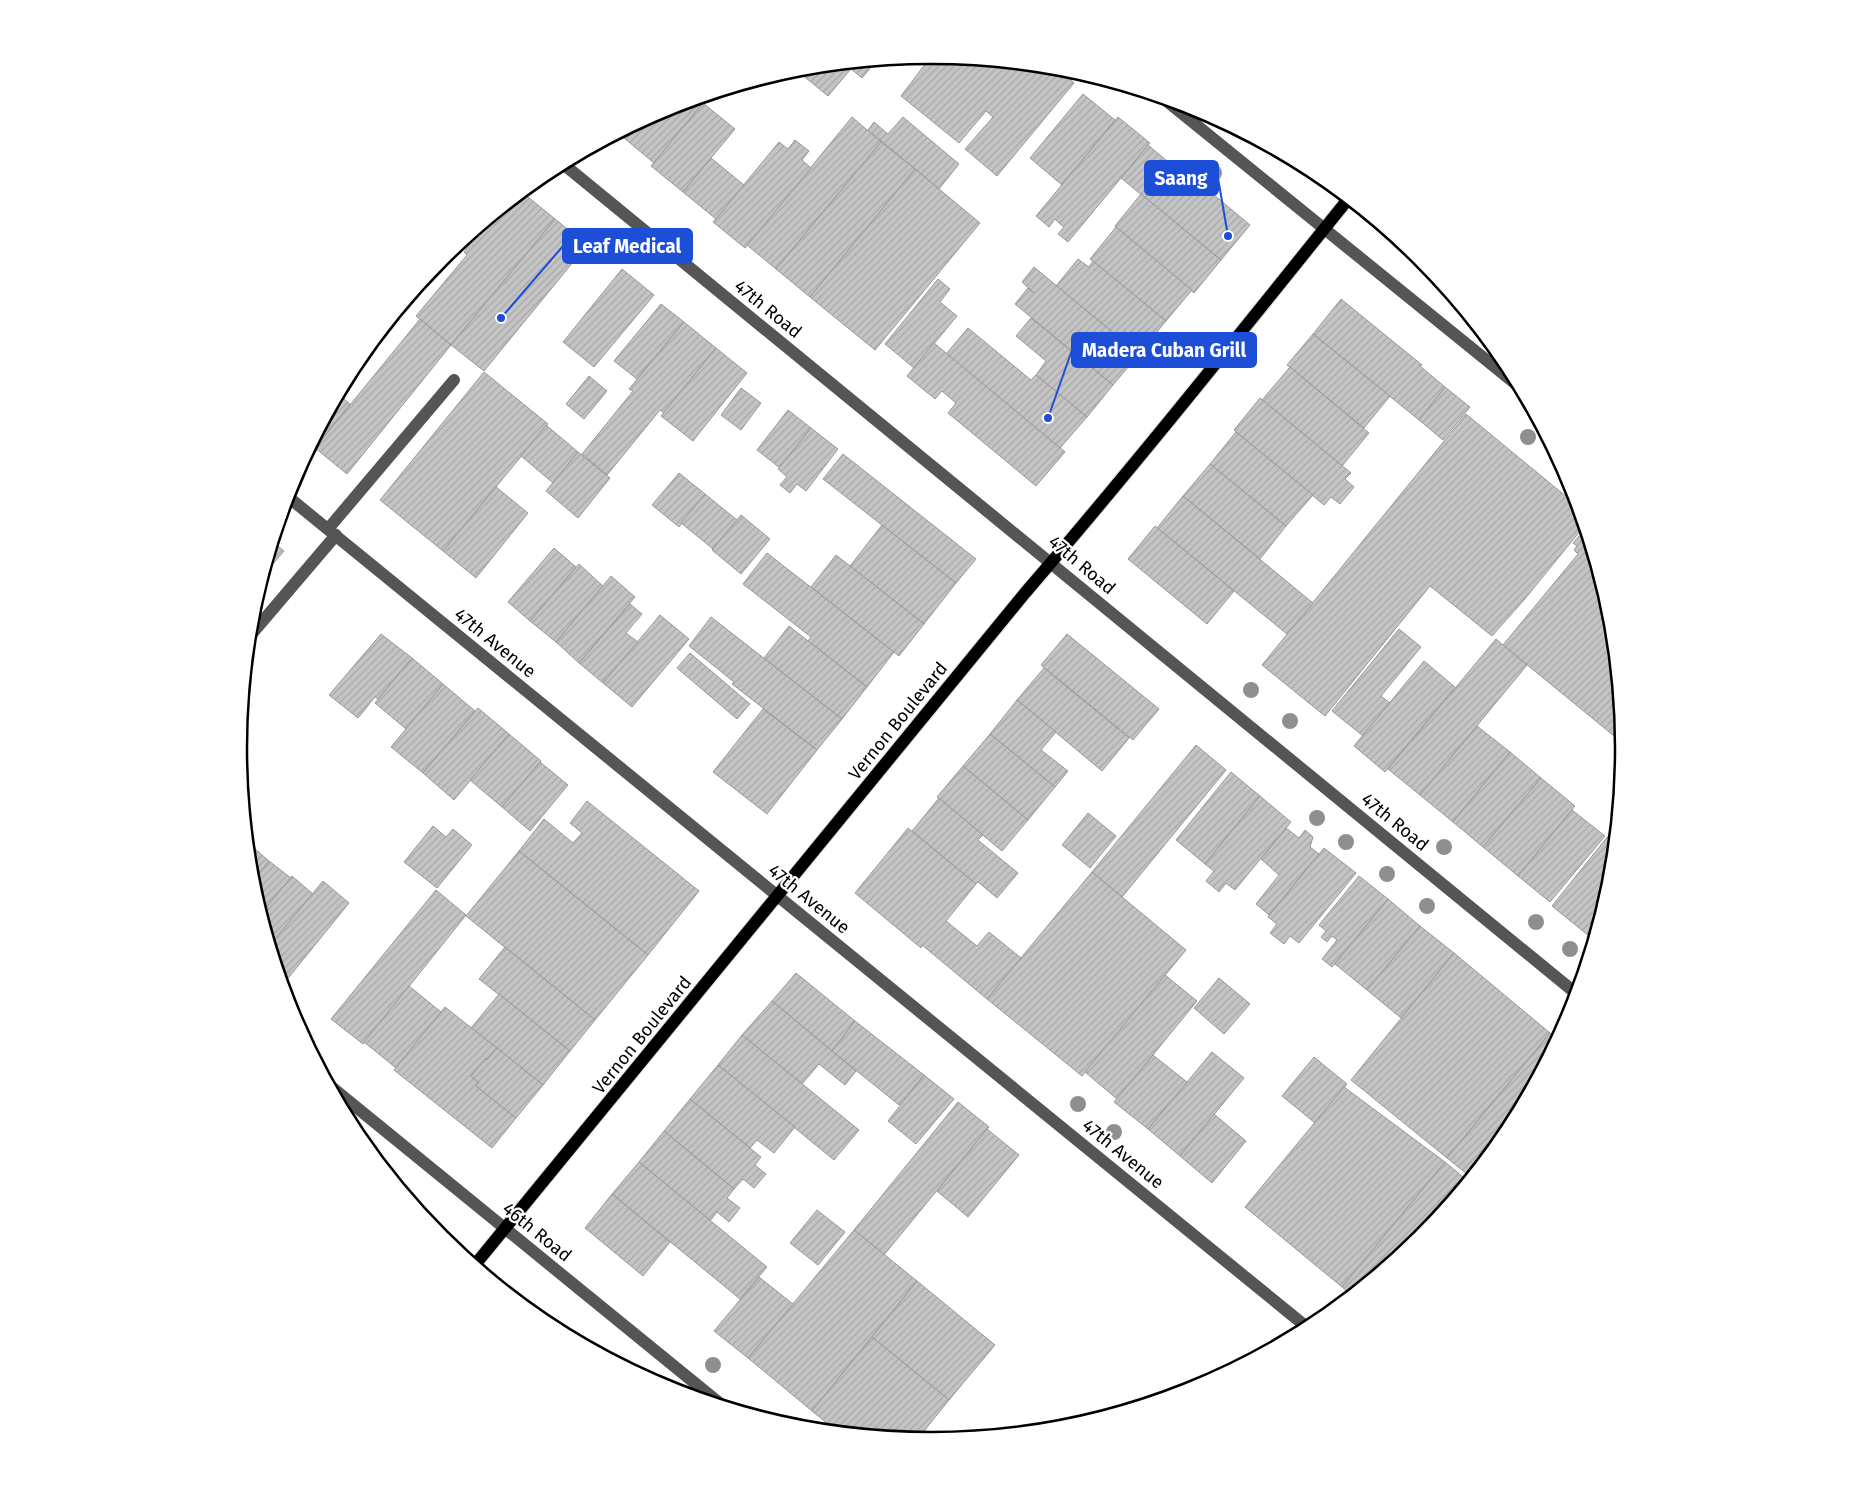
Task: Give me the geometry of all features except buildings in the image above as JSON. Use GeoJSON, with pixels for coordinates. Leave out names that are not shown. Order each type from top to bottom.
{"type":"FeatureCollection","features":[{"type":"Feature","properties":{"kind":"main road","name":"Vernon Boulevard"},"geometry":{"type":"LineString","coordinates":[[478,1261],[1345,203]]}},
{"type":"Feature","properties":{"kind":"street"},"geometry":{"type":"LineString","coordinates":[[1177,110],[1505,374]]}},
{"type":"Feature","properties":{"kind":"street","name":"47th Road"},"geometry":{"type":"LineString","coordinates":[[568,169],[1572,990]]}},
{"type":"Feature","properties":{"kind":"street"},"geometry":{"type":"LineString","coordinates":[[259,624],[454,380]]}},
{"type":"Feature","properties":{"kind":"street","name":"47th Avenue"},"geometry":{"type":"LineString","coordinates":[[293,501],[1303,1324]]}},
{"type":"Feature","properties":{"kind":"street","name":"46th Road"},"geometry":{"type":"LineString","coordinates":[[341,1096],[711,1397]]}},
{"type":"Feature","properties":{"kind":"place","name":"Saang"},"geometry":{"type":"Point","coordinates":[1228,236]}},
{"type":"Feature","properties":{"kind":"place","name":"Leaf Medical"},"geometry":{"type":"Point","coordinates":[501,318]}},
{"type":"Feature","properties":{"kind":"place","name":"Madera Cuban Grill"},"geometry":{"type":"Point","coordinates":[1048,418]}}]}
